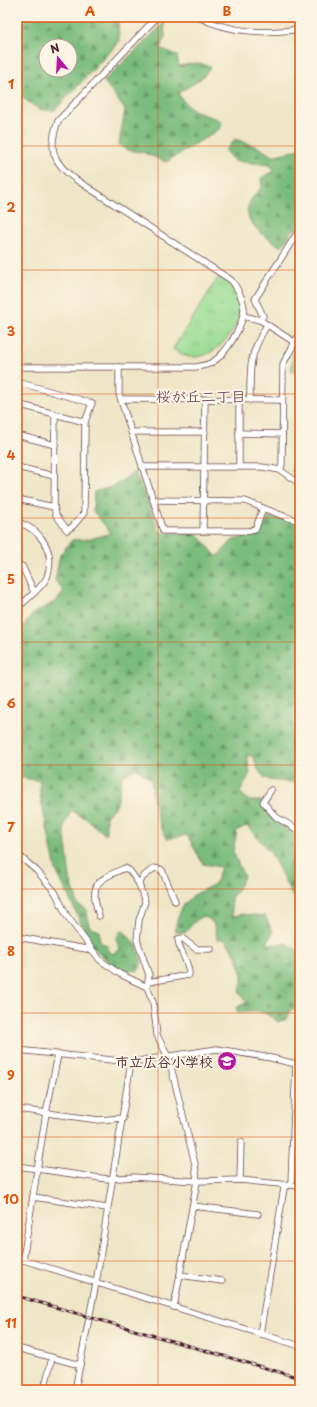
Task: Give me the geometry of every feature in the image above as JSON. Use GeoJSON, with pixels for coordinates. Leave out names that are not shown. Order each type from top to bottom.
{"type":"FeatureCollection","features":[{"type":"Feature","properties":{"kind":"street"},"geometry":{"type":"LineString","coordinates":[[17,367],[196,367],[211,363],[224,352],[243,316],[244,307],[242,300],[236,286],[231,280],[64,171],[56,160],[52,149],[53,134],[58,121],[158,17]]}},
{"type":"Feature","properties":{"kind":"street"},"geometry":{"type":"LineString","coordinates":[[198,17],[222,27],[240,31],[263,32],[300,29]]}},
{"type":"Feature","properties":{"kind":"street"},"geometry":{"type":"LineString","coordinates":[[260,320],[263,316],[255,299],[296,235],[300,235]]}},
{"type":"Feature","properties":{"kind":"street"},"geometry":{"type":"LineString","coordinates":[[243,316],[260,320],[294,342]]}},
{"type":"Feature","properties":{"kind":"street"},"geometry":{"type":"LineString","coordinates":[[250,400],[250,362],[258,339],[267,325]]}},
{"type":"Feature","properties":{"kind":"street"},"geometry":{"type":"LineString","coordinates":[[280,470],[282,466],[283,364],[300,333]]}},
{"type":"Feature","properties":{"kind":"street"},"geometry":{"type":"LineString","coordinates":[[118,367],[121,399],[163,531],[250,531],[256,528],[263,508]]}},
{"type":"Feature","properties":{"kind":"street"},"geometry":{"type":"LineString","coordinates":[[17,382],[92,403],[85,422],[84,513],[73,526],[67,530],[56,515],[54,507],[55,414]]}},
{"type":"Feature","properties":{"kind":"street"},"geometry":{"type":"LineString","coordinates":[[121,399],[282,400]]}},
{"type":"Feature","properties":{"kind":"street"},"geometry":{"type":"LineString","coordinates":[[204,531],[206,466],[205,399]]}},
{"type":"Feature","properties":{"kind":"street"},"geometry":{"type":"LineString","coordinates":[[239,400],[239,466]]}},
{"type":"Feature","properties":{"kind":"street"},"geometry":{"type":"LineString","coordinates":[[17,404],[85,422]]}},
{"type":"Feature","properties":{"kind":"street"},"geometry":{"type":"LineString","coordinates":[[131,432],[206,432]]}},
{"type":"Feature","properties":{"kind":"street"},"geometry":{"type":"LineString","coordinates":[[239,433],[282,434]]}},
{"type":"Feature","properties":{"kind":"street"},"geometry":{"type":"LineString","coordinates":[[17,435],[55,445]]}},
{"type":"Feature","properties":{"kind":"street"},"geometry":{"type":"LineString","coordinates":[[17,466],[54,476]]}},
{"type":"Feature","properties":{"kind":"street"},"geometry":{"type":"LineString","coordinates":[[142,467],[262,467],[280,470],[300,484]]}},
{"type":"Feature","properties":{"kind":"street"},"geometry":{"type":"LineString","coordinates":[[17,499],[54,507]]}},
{"type":"Feature","properties":{"kind":"street"},"geometry":{"type":"LineString","coordinates":[[153,500],[245,500],[286,517],[300,521]]}},
{"type":"Feature","properties":{"kind":"street"},"geometry":{"type":"LineString","coordinates":[[17,522],[25,524],[38,532],[46,544],[49,554],[46,578],[17,608]]}},
{"type":"Feature","properties":{"kind":"street"},"geometry":{"type":"LineString","coordinates":[[17,564],[22,566],[34,592]]}},
{"type":"Feature","properties":{"kind":"street"},"geometry":{"type":"LineString","coordinates":[[271,790],[263,802],[276,817],[300,831]]}},
{"type":"Feature","properties":{"kind":"street"},"geometry":{"type":"LineString","coordinates":[[17,854],[37,871],[55,892],[67,916],[100,960],[120,974],[147,985],[189,976],[189,970],[179,946],[178,939],[182,938],[196,949],[211,949]]}},
{"type":"Feature","properties":{"kind":"street"},"geometry":{"type":"LineString","coordinates":[[99,916],[93,897],[102,878],[125,868],[130,871],[139,884],[145,902],[137,940],[149,975],[147,985],[153,1002],[157,1035],[168,1056],[195,1164],[197,1181],[174,1307]]}},
{"type":"Feature","properties":{"kind":"street"},"geometry":{"type":"LineString","coordinates":[[139,884],[143,877],[154,868],[162,870],[175,901]]}},
{"type":"Feature","properties":{"kind":"street"},"geometry":{"type":"LineString","coordinates":[[17,937],[92,950]]}},
{"type":"Feature","properties":{"kind":"street"},"geometry":{"type":"LineString","coordinates":[[17,1050],[131,1062],[217,1049],[271,1058],[298,1065],[291,1182],[284,1188],[260,1334]]}},
{"type":"Feature","properties":{"kind":"street"},"geometry":{"type":"LineString","coordinates":[[58,1055],[46,1113],[33,1197],[20,1259],[300,1346]]}},
{"type":"Feature","properties":{"kind":"street"},"geometry":{"type":"LineString","coordinates":[[76,1390],[96,1283],[131,1062]]}},
{"type":"Feature","properties":{"kind":"street"},"geometry":{"type":"LineString","coordinates":[[17,1109],[99,1120],[123,1118]]}},
{"type":"Feature","properties":{"kind":"street"},"geometry":{"type":"LineString","coordinates":[[240,1180],[241,1142]]}},
{"type":"Feature","properties":{"kind":"street"},"geometry":{"type":"LineString","coordinates":[[17,1166],[107,1179],[133,1176],[197,1181],[240,1180],[300,1186]]}},
{"type":"Feature","properties":{"kind":"street"},"geometry":{"type":"LineString","coordinates":[[33,1197],[107,1208]]}},
{"type":"Feature","properties":{"kind":"street"},"geometry":{"type":"LineString","coordinates":[[193,1206],[258,1214]]}},
{"type":"Feature","properties":{"kind":"street"},"geometry":{"type":"LineString","coordinates":[[180,1275],[222,1281]]}},
{"type":"Feature","properties":{"kind":"street"},"geometry":{"type":"LineString","coordinates":[[17,1348],[80,1365]]}},
{"type":"Feature","properties":{"kind":"street"},"geometry":{"type":"LineString","coordinates":[[44,1390],[52,1358]]}},
{"type":"Feature","properties":{"kind":"green space"},"geometry":{"type":"Polygon","coordinates":[[[17,17],[118,17],[119,42],[54,111],[39,109],[17,94],[17,17]]]}},
{"type":"Feature","properties":{"kind":"green space"},"geometry":{"type":"Polygon","coordinates":[[[164,23],[165,37],[160,48],[177,55],[179,66],[196,63],[211,66],[200,79],[178,93],[182,100],[197,112],[222,121],[221,128],[166,162],[142,152],[126,150],[119,144],[125,110],[104,81],[164,23]]]}},
{"type":"Feature","properties":{"kind":"green space"},"geometry":{"type":"Polygon","coordinates":[[[235,139],[258,147],[272,156],[300,149],[300,228],[293,230],[281,247],[256,229],[248,216],[250,202],[262,187],[261,178],[275,171],[270,165],[234,161],[225,151],[235,139]]]}},
{"type":"Feature","properties":{"kind":"green space"},"geometry":{"type":"Polygon","coordinates":[[[219,276],[234,287],[239,298],[240,310],[237,322],[223,343],[212,351],[201,356],[188,357],[173,349],[219,276]]]}},
{"type":"Feature","properties":{"kind":"green space"},"geometry":{"type":"Polygon","coordinates":[[[300,348],[300,377],[291,371],[293,353],[300,348]]]}},
{"type":"Feature","properties":{"kind":"green space"},"geometry":{"type":"Polygon","coordinates":[[[300,456],[300,477],[292,472],[293,462],[300,456]]]}},
{"type":"Feature","properties":{"kind":"green space"},"geometry":{"type":"Polygon","coordinates":[[[135,472],[160,532],[198,534],[217,557],[233,540],[251,536],[266,523],[269,517],[300,522],[300,784],[267,779],[262,775],[254,758],[247,754],[250,773],[240,792],[249,801],[262,801],[278,822],[293,831],[300,833],[300,899],[292,895],[271,853],[247,826],[237,830],[233,851],[244,877],[235,894],[231,897],[232,917],[241,914],[265,916],[273,932],[267,943],[272,945],[286,943],[298,950],[300,959],[300,1008],[291,1009],[287,1019],[278,1022],[269,1015],[260,1012],[249,1011],[238,1013],[236,1008],[247,1002],[239,992],[242,979],[239,964],[233,950],[224,939],[217,940],[214,925],[209,919],[202,916],[193,923],[186,932],[176,932],[176,923],[185,903],[189,899],[215,884],[221,867],[203,864],[187,835],[167,839],[160,824],[156,810],[151,779],[136,768],[122,776],[117,804],[106,817],[106,835],[86,819],[71,810],[64,827],[70,878],[78,905],[87,910],[89,926],[99,931],[100,942],[107,945],[111,954],[120,950],[116,939],[122,929],[137,946],[142,963],[139,970],[128,971],[114,967],[92,946],[56,870],[40,795],[40,781],[17,777],[17,634],[32,615],[56,601],[64,592],[55,580],[60,555],[72,540],[90,539],[111,533],[93,511],[94,492],[112,487],[135,472]]]}},
{"type":"Feature","properties":{"kind":"railway"},"geometry":{"type":"LineString","coordinates":[[17,1296],[300,1378]]}},
{"type":"Feature","properties":{"kind":"place","name":"市立広谷小学校"},"geometry":{"type":"Point","coordinates":[227,1061]}},
{"type":"Feature","properties":{"kind":"district","name":"桜が丘二丁目"},"geometry":{"type":"Point","coordinates":[201,395]}}]}
